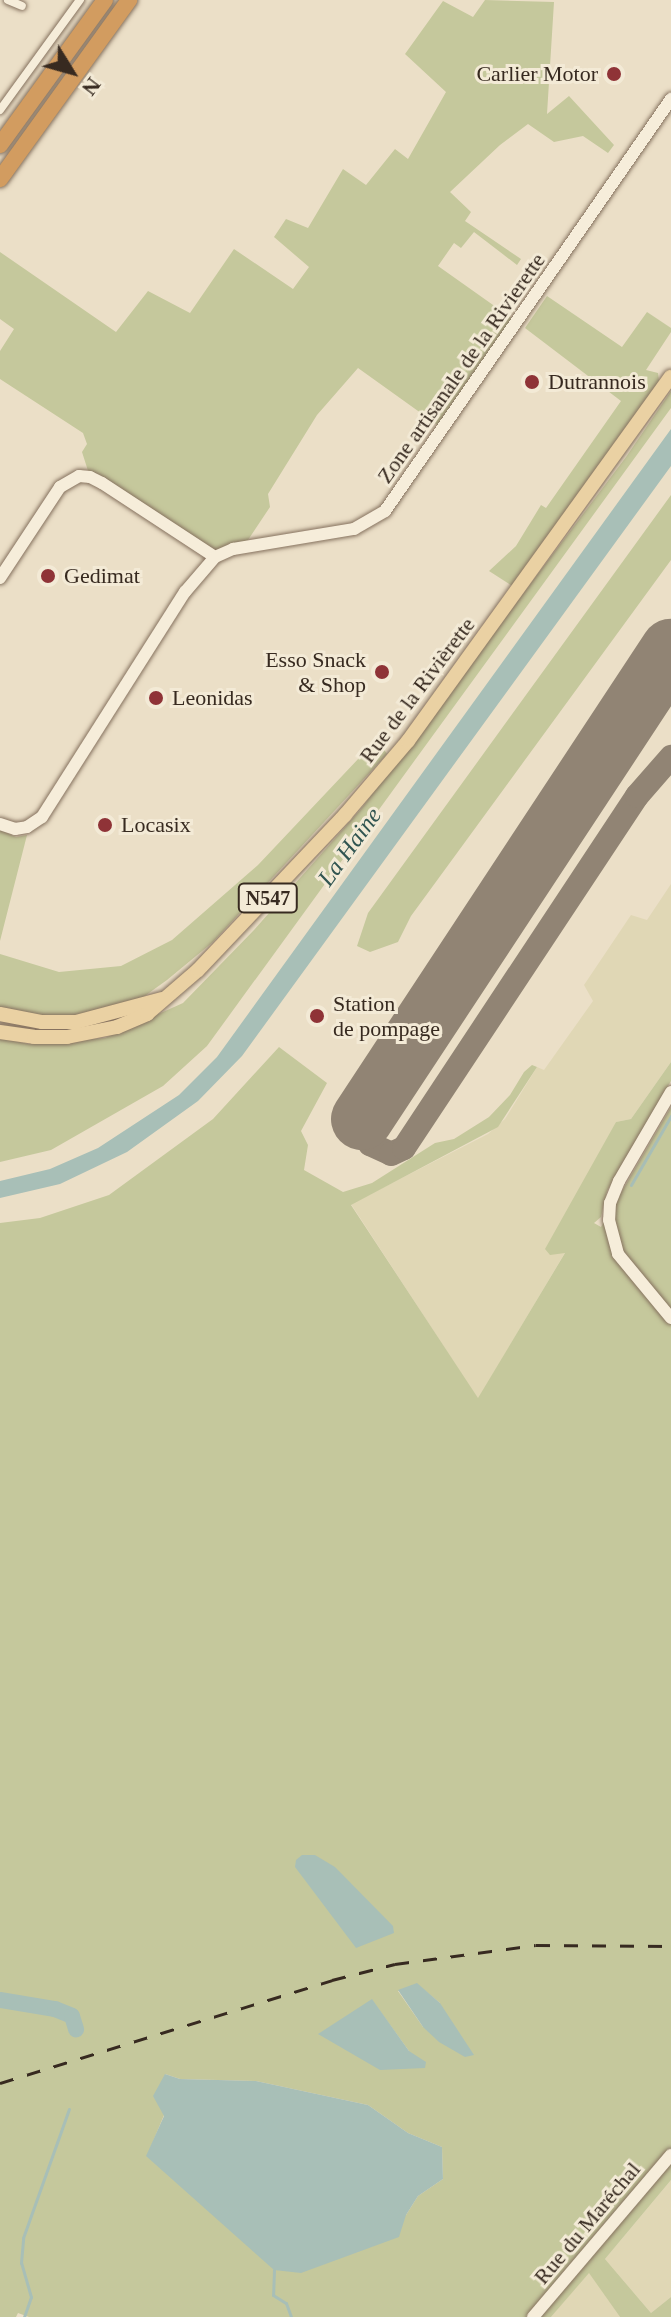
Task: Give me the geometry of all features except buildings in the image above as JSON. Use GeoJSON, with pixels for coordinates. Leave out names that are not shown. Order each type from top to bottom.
{"type":"FeatureCollection","features":[{"type":"Feature","properties":{"kind":"highway"},"geometry":{"type":"LineString","coordinates":[[0,145],[105,0]]}},
{"type":"Feature","properties":{"kind":"highway"},"geometry":{"type":"LineString","coordinates":[[0,179],[129,0]]}},
{"type":"Feature","properties":{"kind":"main road","name":"Rue de la Rivièrette"},"geometry":{"type":"LineString","coordinates":[[162,999],[238,930],[408,741],[671,377]]}},
{"type":"Feature","properties":{"kind":"main road","name":"N547"},"geometry":{"type":"LineString","coordinates":[[0,1014],[42,1022],[76,1022],[109,1016],[162,999]]}},
{"type":"Feature","properties":{"kind":"main road","name":"N547"},"geometry":{"type":"LineString","coordinates":[[0,1032],[34,1037],[84,1035],[132,1021],[147,1014],[162,999]]}},
{"type":"Feature","properties":{"kind":"street"},"geometry":{"type":"LineString","coordinates":[[8,0],[22,6]]}},
{"type":"Feature","properties":{"kind":"street"},"geometry":{"type":"LineString","coordinates":[[0,110],[80,0]]}},
{"type":"Feature","properties":{"kind":"street","name":"Zone artisanale de la Rivierette"},"geometry":{"type":"LineString","coordinates":[[215,557],[233,549],[354,529],[385,511],[671,99]]}},
{"type":"Feature","properties":{"kind":"street"},"geometry":{"type":"LineString","coordinates":[[0,578],[60,487],[79,476],[102,483],[215,557],[185,592],[42,817],[27,827],[15,829],[0,824]]}},
{"type":"Feature","properties":{"kind":"street"},"geometry":{"type":"LineString","coordinates":[[671,1092],[619,1181],[610,1203],[609,1220],[612,1240],[621,1259],[671,1318]]}},
{"type":"Feature","properties":{"kind":"street","name":"Rue du Maréchal"},"geometry":{"type":"LineString","coordinates":[[533,2317],[671,2155]]}},
{"type":"Feature","properties":{"kind":"shaded area"},"geometry":{"type":"Polygon","coordinates":[[[671,884],[671,1062],[631,1119],[616,1122],[566,1251],[478,1399],[351,1204],[488,1134],[505,1119],[537,1067],[544,1070],[593,1001],[584,985],[631,915],[647,920],[671,884]]]}},
{"type":"Feature","properties":{"kind":"shaded area"},"geometry":{"type":"Polygon","coordinates":[[[671,2180],[671,2297],[651,2313],[605,2259],[671,2180]]]}},
{"type":"Feature","properties":{"kind":"shaded area"},"geometry":{"type":"Polygon","coordinates":[[[589,2272],[620,2317],[551,2317],[589,2272]]]}},
{"type":"Feature","properties":{"kind":"green space"},"geometry":{"type":"Polygon","coordinates":[[[485,0],[554,2],[547,114],[569,96],[614,145],[608,153],[583,136],[554,142],[528,124],[500,145],[450,192],[471,212],[465,221],[521,259],[517,265],[474,232],[461,248],[454,243],[438,266],[513,319],[439,426],[358,368],[317,415],[268,494],[270,507],[248,540],[211,554],[90,477],[82,452],[87,444],[83,433],[0,379],[0,351],[14,329],[0,319],[0,252],[116,332],[148,291],[190,313],[234,249],[293,289],[309,267],[274,237],[286,219],[308,228],[343,169],[366,185],[395,149],[408,159],[446,92],[405,54],[443,1],[473,17],[485,0]]]}},
{"type":"Feature","properties":{"kind":"green space"},"geometry":{"type":"Polygon","coordinates":[[[547,296],[622,347],[647,312],[671,328],[671,332],[646,370],[658,373],[659,381],[514,587],[489,571],[516,546],[541,505],[546,508],[621,401],[525,328],[547,296]]]}},
{"type":"Feature","properties":{"kind":"green space"},"geometry":{"type":"Polygon","coordinates":[[[671,391],[671,408],[207,1046],[163,1086],[51,1150],[0,1162],[0,1037],[28,1044],[105,1038],[183,1003],[254,930],[361,809],[626,457],[671,391]]]}},
{"type":"Feature","properties":{"kind":"green space"},"geometry":{"type":"Polygon","coordinates":[[[671,495],[671,560],[411,916],[398,942],[370,952],[357,946],[368,913],[671,495]]]}},
{"type":"Feature","properties":{"kind":"green space"},"geometry":{"type":"Polygon","coordinates":[[[377,739],[387,754],[213,942],[135,1003],[83,1017],[53,1019],[0,1007],[0,954],[59,972],[121,966],[172,940],[258,865],[377,739]]]}},
{"type":"Feature","properties":{"kind":"green space"},"geometry":{"type":"Polygon","coordinates":[[[0,830],[16,837],[27,835],[0,941],[0,830]]]}},
{"type":"Feature","properties":{"kind":"green space"},"geometry":{"type":"Polygon","coordinates":[[[279,1047],[327,1083],[301,1131],[308,1145],[304,1170],[343,1192],[372,1183],[435,1143],[454,1139],[489,1117],[510,1095],[524,1072],[532,1065],[537,1067],[498,1127],[351,1205],[478,1398],[565,1253],[550,1255],[545,1249],[616,1122],[631,1119],[671,1062],[671,1081],[607,1191],[601,1217],[594,1223],[601,1227],[671,1107],[671,2151],[529,2317],[29,2317],[18,2313],[16,2317],[0,2317],[0,1223],[40,1218],[109,1195],[213,1119],[279,1047]],[[417,1984],[398,1991],[423,2027],[440,2003],[417,1984]],[[372,2000],[319,2034],[409,2051],[372,2000]],[[165,2074],[164,2115],[147,2156],[406,2215],[418,2196],[443,2179],[442,2147],[408,2133],[368,2105],[256,2081],[180,2079],[165,2074]]]}},
{"type":"Feature","properties":{"kind":"green space"},"geometry":{"type":"Polygon","coordinates":[[[671,2162],[671,2180],[605,2259],[651,2313],[671,2297],[671,2317],[620,2317],[589,2273],[551,2317],[540,2317],[671,2162]]]}},
{"type":"Feature","properties":{"kind":"water"},"geometry":{"type":"Polygon","coordinates":[[[671,429],[671,466],[242,1056],[198,1101],[127,1152],[60,1184],[0,1198],[0,1181],[50,1169],[98,1148],[179,1095],[217,1057],[671,429]]]}},
{"type":"Feature","properties":{"kind":"water"},"geometry":{"type":"Polygon","coordinates":[[[302,1855],[315,1855],[335,1867],[393,1926],[394,1933],[356,1948],[295,1867],[296,1860],[302,1855]]]}},
{"type":"Feature","properties":{"kind":"water"},"geometry":{"type":"Polygon","coordinates":[[[417,1983],[440,2003],[474,2055],[465,2057],[439,2042],[423,2027],[398,1990],[417,1983]]]}},
{"type":"Feature","properties":{"kind":"water"},"geometry":{"type":"Polygon","coordinates":[[[372,1999],[409,2051],[426,2062],[425,2068],[380,2070],[318,2034],[372,1999]]]}},
{"type":"Feature","properties":{"kind":"water"},"geometry":{"type":"Polygon","coordinates":[[[165,2074],[180,2079],[256,2081],[368,2105],[408,2133],[442,2147],[443,2179],[418,2196],[406,2215],[399,2237],[301,2273],[274,2270],[146,2156],[164,2116],[153,2096],[165,2074]]]}},
{"type":"Feature","properties":{"kind":"waterway"},"geometry":{"type":"LineString","coordinates":[[631,1185],[671,1116]]}},
{"type":"Feature","properties":{"kind":"waterway"},"geometry":{"type":"LineString","coordinates":[[0,2000],[55,2009],[72,2016],[76,2029]]}},
{"type":"Feature","properties":{"kind":"waterway"},"geometry":{"type":"LineString","coordinates":[[24,2317],[31,2297],[21,2263],[23,2238],[69,2109]]}},
{"type":"Feature","properties":{"kind":"waterway"},"geometry":{"type":"LineString","coordinates":[[274,2270],[273,2295],[286,2303],[291,2317]]}},
{"type":"Feature","properties":{"kind":"taxiway"},"geometry":{"type":"LineString","coordinates":[[362,1119],[360,1128],[370,1144],[391,1154],[404,1148],[637,796],[671,757]]}},
{"type":"Feature","properties":{"kind":"runway"},"geometry":{"type":"LineString","coordinates":[[362,1119],[671,650]]}},
{"type":"Feature","properties":{"kind":"railway"},"geometry":{"type":"LineString","coordinates":[[0,2083],[332,1980],[395,1964],[536,1945],[671,1946]]}},
{"type":"Feature","properties":{"kind":"place","name":"Carlier Motor"},"geometry":{"type":"Point","coordinates":[614,74]}},
{"type":"Feature","properties":{"kind":"place","name":"Dutrannois"},"geometry":{"type":"Point","coordinates":[532,382]}},
{"type":"Feature","properties":{"kind":"place","name":"Gedimat"},"geometry":{"type":"Point","coordinates":[48,576]}},
{"type":"Feature","properties":{"kind":"place","name":"Esso Snack & Shop"},"geometry":{"type":"Point","coordinates":[382,672]}},
{"type":"Feature","properties":{"kind":"place","name":"Leonidas"},"geometry":{"type":"Point","coordinates":[156,698]}},
{"type":"Feature","properties":{"kind":"place","name":"Locasix"},"geometry":{"type":"Point","coordinates":[105,825]}},
{"type":"Feature","properties":{"kind":"place","name":"Station de pompage"},"geometry":{"type":"Point","coordinates":[317,1016]}},
{"type":"Feature","properties":{"kind":"water label","name":"La Haine"},"geometry":{"type":"Point","coordinates":[350,847]}}]}
